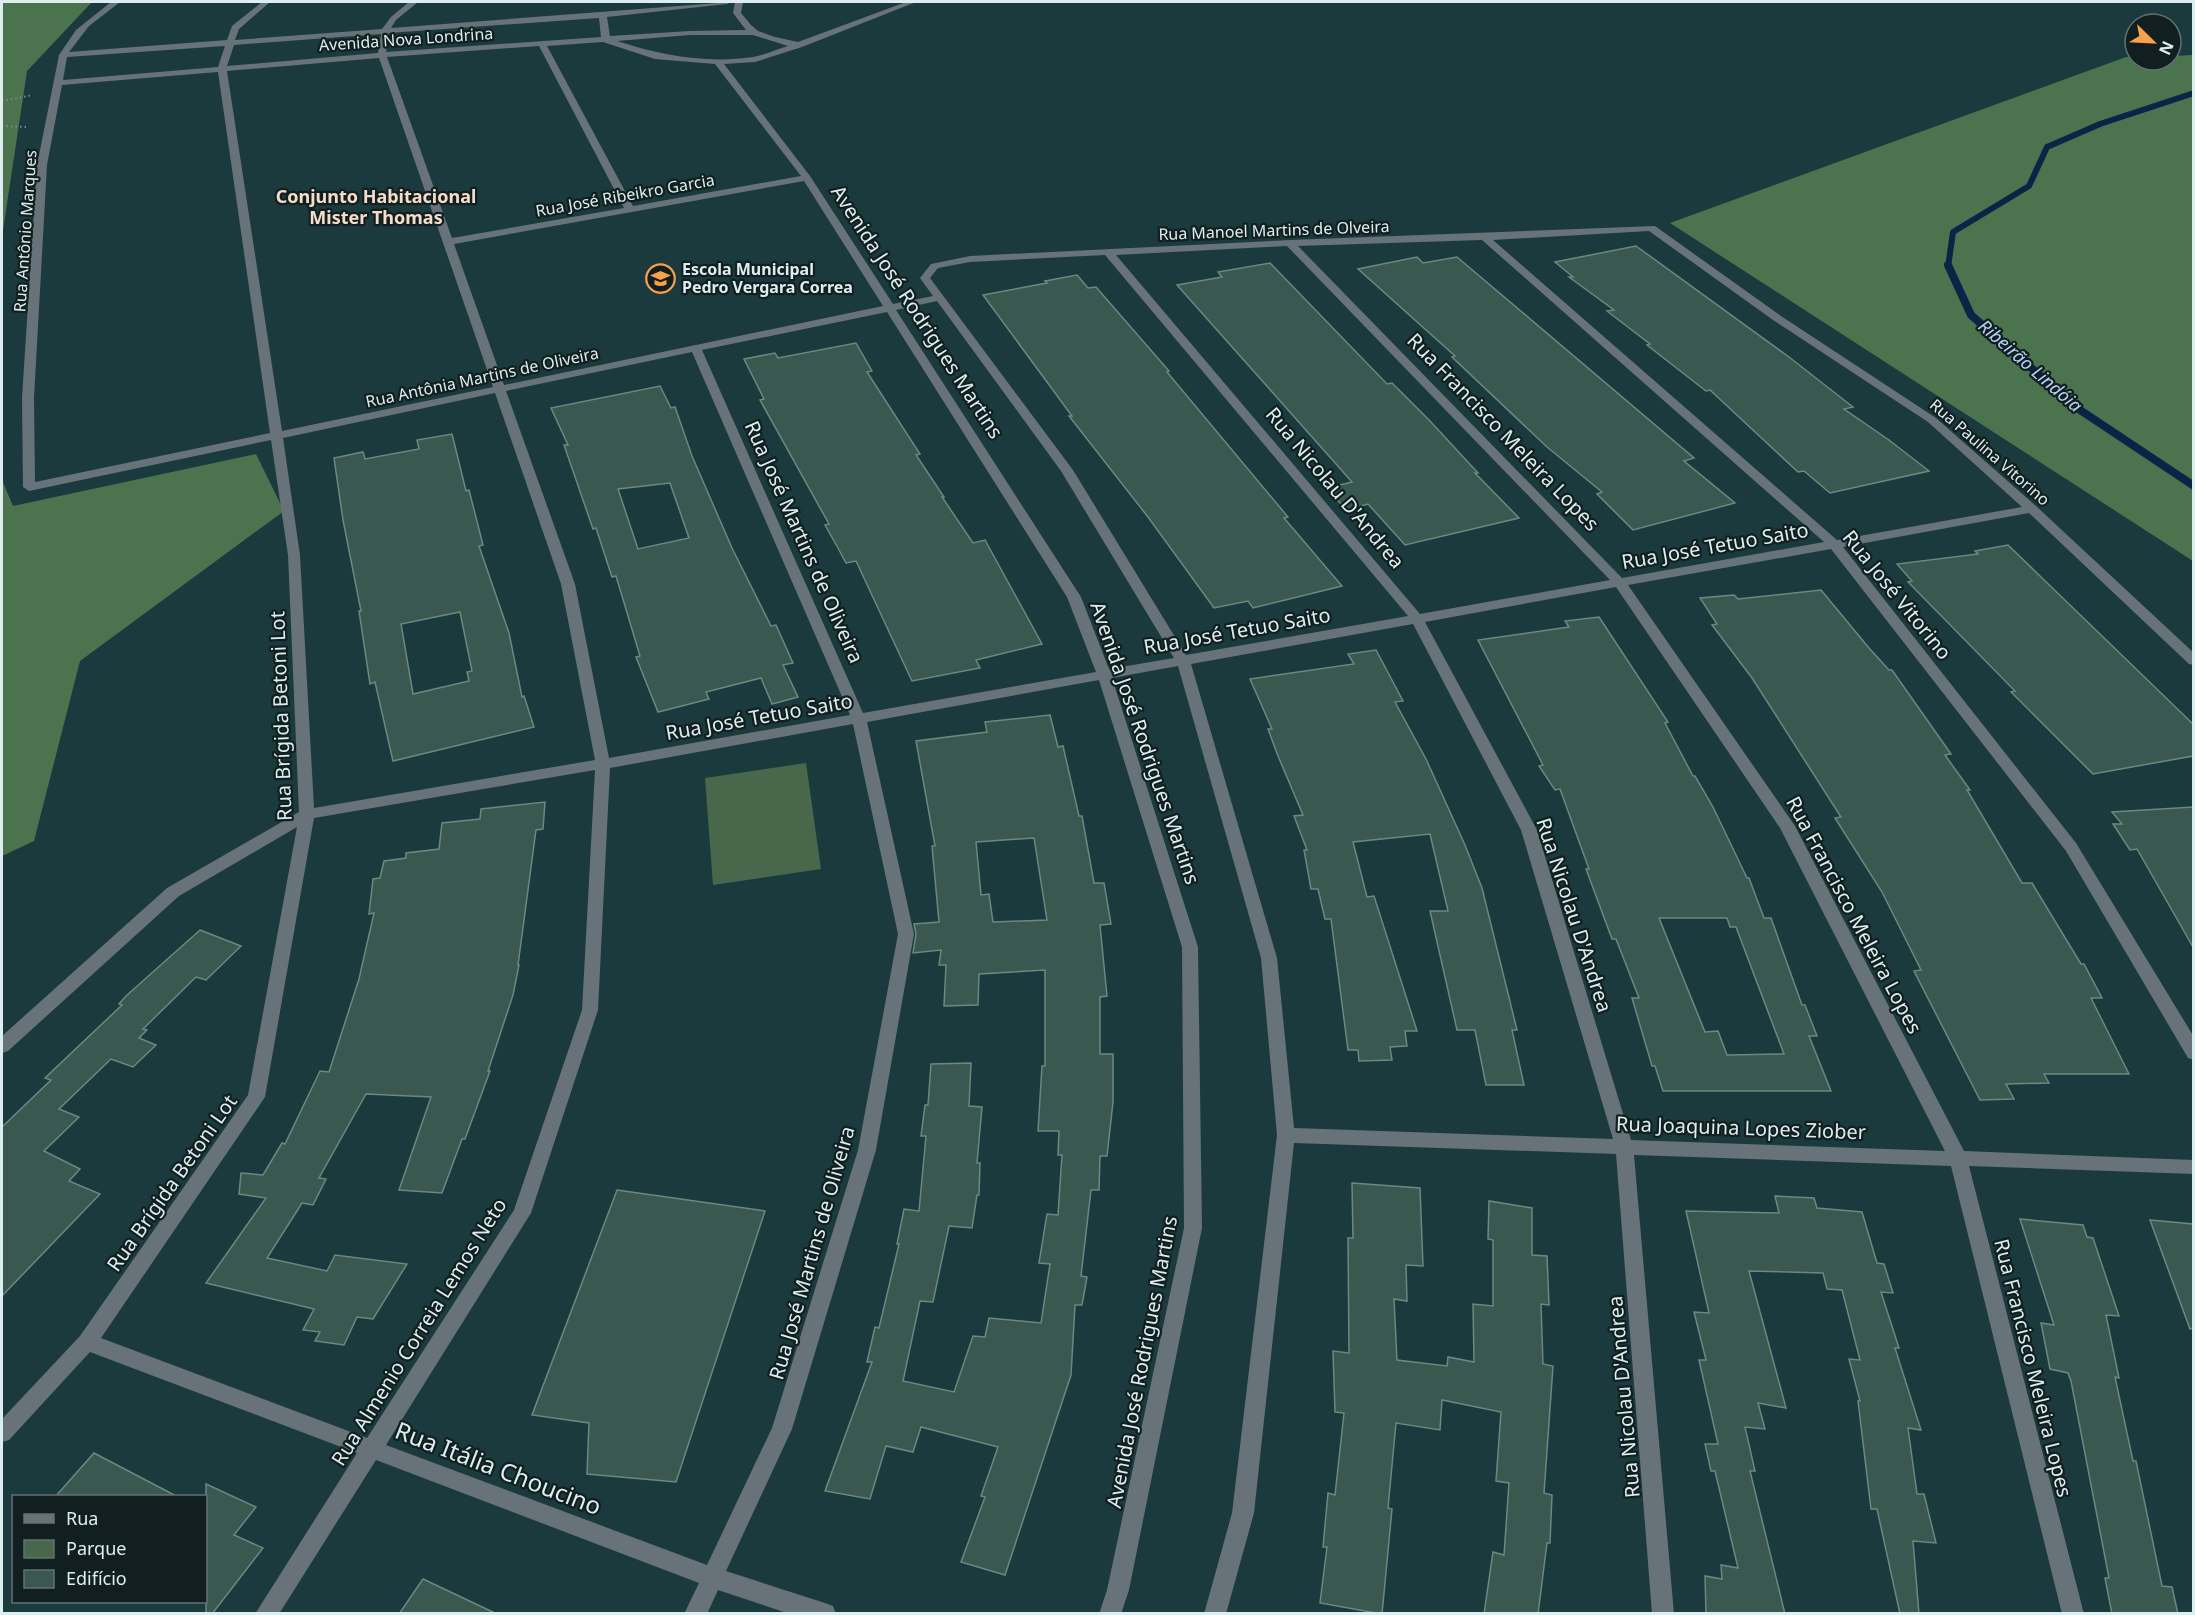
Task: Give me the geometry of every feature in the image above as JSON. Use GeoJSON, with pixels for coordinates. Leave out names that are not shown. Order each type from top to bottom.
{"type":"FeatureCollection","features":[{"type":"Feature","properties":{"kind":"street","name":"Rua Antônio Marques"},"geometry":{"type":"LineString","coordinates":[[29,487],[28,398],[42,165],[63,55],[67,45],[102,11],[116,2]]}},
{"type":"Feature","properties":{"kind":"street","name":"Rua Brígida Betoni Lot"},"geometry":{"type":"LineString","coordinates":[[2,1433],[87,1342],[256,1097],[307,814],[294,555],[222,68],[235,28],[266,2]]}},
{"type":"Feature","properties":{"kind":"street"},"geometry":{"type":"LineString","coordinates":[[382,55],[383,32],[414,2]]}},
{"type":"Feature","properties":{"kind":"street","name":"Avenida Nova Londrina"},"geometry":{"type":"LineString","coordinates":[[63,55],[603,15],[727,2]]}},
{"type":"Feature","properties":{"kind":"street"},"geometry":{"type":"LineString","coordinates":[[739,2],[737,13],[740,20],[756,32],[782,42],[799,45]]}},
{"type":"Feature","properties":{"kind":"street"},"geometry":{"type":"LineString","coordinates":[[603,15],[606,40],[655,56],[718,62],[755,59],[799,45],[912,2]]}},
{"type":"Feature","properties":{"kind":"street","name":"Avenida Nova Londrina"},"geometry":{"type":"LineString","coordinates":[[58,87],[222,68],[382,55],[720,31],[756,32]]}},
{"type":"Feature","properties":{"kind":"street"},"geometry":{"type":"LineString","coordinates":[[543,45],[630,210]]}},
{"type":"Feature","properties":{"kind":"street","name":"Rua Almenio Correia Lemos Neto"},"geometry":{"type":"LineString","coordinates":[[266,1614],[522,1213],[590,1010],[603,764],[568,584],[382,55]]}},
{"type":"Feature","properties":{"kind":"street","name":"Avenida José Rodrigues Martins"},"geometry":{"type":"LineString","coordinates":[[718,62],[807,178],[1074,597],[1104,675],[1190,946],[1193,1228],[1118,1590],[1110,1614]]}},
{"type":"Feature","properties":{"kind":"street","name":"Rua José Ribeikro Garcia"},"geometry":{"type":"LineString","coordinates":[[448,242],[807,178]]}},
{"type":"Feature","properties":{"kind":"street","name":"Rua Manoel Martins de Olveira"},"geometry":{"type":"LineString","coordinates":[[941,297],[925,278],[935,266],[970,259],[1290,243],[1484,237],[1646,227],[1656,231]]}},
{"type":"Feature","properties":{"kind":"street","name":"Rua Paulina Vitorino"},"geometry":{"type":"LineString","coordinates":[[1656,231],[1777,318],[1932,420],[2032,509],[2193,661]]}},
{"type":"Feature","properties":{"kind":"street","name":"Rua José Vitorino"},"geometry":{"type":"LineString","coordinates":[[1484,237],[1834,544],[2071,847],[2193,1053]]}},
{"type":"Feature","properties":{"kind":"street","name":"Rua Francisco Meleira Lopes"},"geometry":{"type":"LineString","coordinates":[[1290,243],[1620,583],[1787,826],[1958,1158],[2073,1614]]}},
{"type":"Feature","properties":{"kind":"street","name":"Rua Nicolau D'Andrea"},"geometry":{"type":"LineString","coordinates":[[1108,252],[1417,619],[1528,830],[1623,1147],[1663,1614]]}},
{"type":"Feature","properties":{"kind":"street","name":"Avenida José Rodrigues Martins"},"geometry":{"type":"LineString","coordinates":[[941,297],[1067,470],[1184,661],[1269,958],[1286,1135],[1244,1513],[1215,1614]]}},
{"type":"Feature","properties":{"kind":"street","name":"Rua Antônia Martins de Oliveira"},"geometry":{"type":"LineString","coordinates":[[29,487],[941,297]]}},
{"type":"Feature","properties":{"kind":"street","name":"Rua José Martins de Oliveira"},"geometry":{"type":"LineString","coordinates":[[695,1614],[782,1429],[864,1162],[906,934],[859,719],[696,349]]}},
{"type":"Feature","properties":{"kind":"street","name":"Rua José Tetuo Saito"},"geometry":{"type":"LineString","coordinates":[[307,814],[859,719],[2032,509]]}},
{"type":"Feature","properties":{"kind":"street"},"geometry":{"type":"LineString","coordinates":[[2,1047],[173,892],[307,814]]}},
{"type":"Feature","properties":{"kind":"street","name":"Rua Joaquina Lopes Ziober"},"geometry":{"type":"LineString","coordinates":[[1286,1135],[2193,1167]]}},
{"type":"Feature","properties":{"kind":"street","name":"Rua Itália Choucino"},"geometry":{"type":"LineString","coordinates":[[87,1342],[712,1577],[825,1614]]}},
{"type":"Feature","properties":{"kind":"path"},"geometry":{"type":"LineString","coordinates":[[2,101],[58,87]]}},
{"type":"Feature","properties":{"kind":"green space"},"geometry":{"type":"Polygon","coordinates":[[[2,2],[92,2],[27,71],[2,237],[2,2]]]}},
{"type":"Feature","properties":{"kind":"green space"},"geometry":{"type":"Polygon","coordinates":[[[2183,55],[2193,55],[2193,561],[1670,223],[2123,58],[2123,72],[2183,72],[2183,55]]]}},
{"type":"Feature","properties":{"kind":"green space"},"geometry":{"type":"Polygon","coordinates":[[[256,454],[284,511],[80,661],[34,841],[2,856],[2,480],[13,506],[256,454]]]}},
{"type":"Feature","properties":{"kind":"green space"},"geometry":{"type":"Polygon","coordinates":[[[806,763],[821,869],[713,885],[705,778],[806,763]]]}},
{"type":"Feature","properties":{"kind":"building"},"geometry":{"type":"Polygon","coordinates":[[[1636,246],[1789,357],[1853,407],[1844,409],[1929,471],[1830,493],[1804,471],[1798,472],[1710,390],[1706,391],[1647,345],[1650,344],[1607,311],[1614,310],[1569,277],[1573,277],[1555,262],[1636,246]]]}},
{"type":"Feature","properties":{"kind":"building"},"geometry":{"type":"Polygon","coordinates":[[[1417,257],[1423,263],[1457,257],[1694,458],[1684,461],[1735,503],[1633,530],[1597,494],[1602,492],[1547,447],[1452,357],[1455,356],[1358,269],[1417,257]]]}},
{"type":"Feature","properties":{"kind":"building"},"geometry":{"type":"Polygon","coordinates":[[[1270,263],[1387,384],[1392,383],[1430,421],[1478,473],[1475,473],[1519,518],[1405,545],[1368,504],[1346,510],[1327,488],[1352,482],[1177,285],[1222,277],[1218,272],[1270,263]]]}},
{"type":"Feature","properties":{"kind":"building"},"geometry":{"type":"Polygon","coordinates":[[[1077,275],[1088,288],[1096,287],[1169,371],[1167,372],[1288,517],[1284,518],[1342,586],[1253,608],[1248,601],[1214,608],[1148,517],[1069,416],[1072,416],[983,295],[1077,275]]]}},
{"type":"Feature","properties":{"kind":"building"},"geometry":{"type":"Polygon","coordinates":[[[856,343],[872,371],[867,372],[920,454],[916,455],[973,543],[985,540],[1042,644],[976,660],[980,668],[912,681],[856,561],[846,563],[825,525],[829,524],[760,400],[764,399],[744,359],[775,353],[778,358],[856,343]]]}},
{"type":"Feature","properties":{"kind":"building"},"geometry":{"type":"Polygon","coordinates":[[[660,386],[671,408],[675,407],[692,456],[732,548],[771,626],[776,625],[793,663],[783,665],[798,697],[772,704],[761,678],[706,692],[709,699],[658,712],[636,657],[640,656],[616,576],[612,577],[596,528],[593,529],[564,445],[568,445],[551,408],[660,386]],[[670,483],[618,489],[638,549],[689,538],[670,483]]]}},
{"type":"Feature","properties":{"kind":"building"},"geometry":{"type":"Polygon","coordinates":[[[452,434],[466,491],[469,490],[483,545],[479,546],[509,633],[522,697],[524,696],[534,727],[393,761],[375,682],[370,684],[359,611],[361,611],[343,520],[334,458],[363,452],[365,459],[419,449],[417,440],[452,434]],[[460,612],[401,624],[413,694],[469,681],[467,672],[472,671],[460,612]]]}},
{"type":"Feature","properties":{"kind":"building"},"geometry":{"type":"Polygon","coordinates":[[[2008,545],[2193,724],[2193,756],[2093,774],[2011,692],[2015,691],[1908,582],[1912,581],[1897,564],[1978,554],[1975,551],[2008,545]]]}},
{"type":"Feature","properties":{"kind":"building"},"geometry":{"type":"Polygon","coordinates":[[[1821,590],[1869,648],[1889,670],[1892,670],[1951,754],[1945,755],[1970,790],[1967,790],[2022,883],[2032,883],[2081,964],[2084,964],[2102,998],[2091,998],[2129,1074],[2044,1074],[2049,1083],[2006,1084],[2014,1099],[1980,1100],[1914,971],[1921,970],[1882,892],[1835,818],[1841,817],[1752,678],[1712,625],[1717,624],[1700,598],[1734,595],[1738,599],[1821,590]]]}},
{"type":"Feature","properties":{"kind":"building"},"geometry":{"type":"Polygon","coordinates":[[[1599,617],[1668,722],[1665,723],[1693,776],[1713,807],[1749,878],[1764,918],[1771,918],[1802,1005],[1805,1005],[1817,1036],[1809,1036],[1831,1091],[1663,1091],[1655,1066],[1652,1066],[1632,998],[1639,998],[1616,939],[1612,939],[1560,789],[1555,790],[1539,766],[1543,765],[1478,640],[1569,627],[1565,621],[1599,617]],[[1659,918],[1705,1032],[1718,1031],[1727,1055],[1784,1054],[1736,927],[1730,927],[1727,918],[1659,918]]]}},
{"type":"Feature","properties":{"kind":"building"},"geometry":{"type":"Polygon","coordinates":[[[1376,650],[1403,701],[1395,702],[1426,759],[1482,888],[1517,1030],[1512,1030],[1524,1085],[1486,1085],[1475,1030],[1457,1030],[1430,911],[1448,911],[1430,834],[1353,842],[1367,897],[1374,896],[1417,1031],[1405,1031],[1407,1046],[1390,1047],[1392,1060],[1359,1061],[1358,1050],[1348,1050],[1331,919],[1325,919],[1318,889],[1311,889],[1304,850],[1307,850],[1294,816],[1303,815],[1268,729],[1272,729],[1250,679],[1354,664],[1348,654],[1376,650]]]}},
{"type":"Feature","properties":{"kind":"building"},"geometry":{"type":"Polygon","coordinates":[[[1050,715],[1058,747],[1063,746],[1079,816],[1082,816],[1094,883],[1104,883],[1111,924],[1100,925],[1107,996],[1100,997],[1100,1054],[1113,1054],[1113,1102],[1107,1156],[1100,1156],[1099,1190],[1091,1190],[1081,1276],[1087,1277],[1082,1305],[1075,1305],[1071,1375],[1005,1575],[961,1562],[985,1497],[981,1496],[998,1447],[921,1427],[913,1452],[886,1446],[870,1499],[825,1491],[872,1362],[867,1362],[875,1327],[879,1328],[899,1244],[897,1244],[904,1209],[919,1211],[926,1136],[921,1136],[925,1105],[928,1105],[931,1064],[971,1063],[969,1106],[982,1107],[977,1163],[980,1163],[979,1195],[977,1195],[972,1228],[949,1226],[933,1302],[920,1301],[903,1381],[954,1392],[973,1336],[985,1337],[989,1318],[1041,1323],[1050,1264],[1039,1263],[1047,1214],[1058,1215],[1062,1155],[1058,1155],[1059,1131],[1038,1131],[1042,1066],[1045,1066],[1045,970],[979,974],[978,1005],[944,1006],[946,965],[939,965],[941,950],[913,953],[916,934],[914,924],[939,922],[932,846],[935,846],[916,741],[987,732],[985,722],[1050,715]],[[1034,838],[976,842],[981,895],[989,894],[993,922],[1047,920],[1034,838]]]}},
{"type":"Feature","properties":{"kind":"building"},"geometry":{"type":"Polygon","coordinates":[[[545,802],[543,829],[536,830],[519,965],[513,995],[488,1071],[490,1071],[442,1193],[399,1190],[431,1097],[366,1094],[319,1178],[326,1179],[313,1205],[302,1203],[267,1258],[327,1271],[335,1255],[407,1264],[373,1319],[357,1317],[344,1345],[315,1341],[320,1332],[303,1330],[314,1309],[206,1283],[266,1198],[239,1194],[241,1173],[263,1175],[282,1143],[285,1144],[320,1071],[329,1072],[359,979],[374,913],[369,914],[373,879],[380,878],[384,861],[406,858],[406,853],[439,849],[442,823],[480,819],[481,809],[545,802]]]}},
{"type":"Feature","properties":{"kind":"building"},"geometry":{"type":"Polygon","coordinates":[[[2193,807],[2193,947],[2137,849],[2130,850],[2113,824],[2122,824],[2112,812],[2193,807]]]}},
{"type":"Feature","properties":{"kind":"building"},"geometry":{"type":"Polygon","coordinates":[[[200,930],[241,946],[206,980],[196,977],[143,1029],[147,1030],[139,1038],[156,1045],[133,1067],[111,1059],[59,1109],[79,1117],[44,1151],[80,1169],[69,1181],[100,1194],[2,1296],[2,1127],[51,1080],[45,1078],[122,1005],[119,1004],[126,996],[200,930]]]}},
{"type":"Feature","properties":{"kind":"building"},"geometry":{"type":"Polygon","coordinates":[[[1352,1183],[1420,1188],[1423,1266],[1406,1265],[1407,1301],[1394,1299],[1397,1360],[1447,1366],[1448,1357],[1474,1362],[1473,1304],[1493,1306],[1493,1240],[1488,1239],[1489,1201],[1532,1208],[1532,1255],[1547,1256],[1549,1305],[1541,1304],[1543,1364],[1553,1366],[1544,1493],[1552,1495],[1550,1543],[1547,1543],[1538,1614],[1484,1614],[1493,1552],[1504,1555],[1509,1483],[1496,1481],[1501,1412],[1442,1400],[1440,1430],[1396,1423],[1388,1508],[1392,1509],[1382,1614],[1320,1603],[1327,1547],[1323,1547],[1328,1493],[1335,1495],[1344,1413],[1335,1412],[1333,1351],[1349,1353],[1348,1238],[1353,1238],[1352,1183]]]}},
{"type":"Feature","properties":{"kind":"building"},"geometry":{"type":"Polygon","coordinates":[[[617,1190],[765,1211],[676,1482],[587,1474],[589,1423],[532,1415],[617,1190]]]}},
{"type":"Feature","properties":{"kind":"building"},"geometry":{"type":"Polygon","coordinates":[[[1775,1196],[1814,1198],[1817,1208],[1862,1212],[1877,1263],[1884,1264],[1893,1293],[1881,1292],[1899,1348],[1895,1348],[1921,1430],[1908,1428],[1917,1494],[1924,1494],[1936,1543],[1913,1541],[1919,1614],[1900,1614],[1877,1509],[1871,1509],[1858,1401],[1860,1401],[1849,1359],[1860,1360],[1842,1290],[1827,1289],[1823,1273],[1749,1271],[1786,1408],[1758,1403],[1765,1429],[1745,1427],[1755,1471],[1750,1471],[1785,1614],[1706,1614],[1705,1576],[1722,1579],[1721,1565],[1738,1568],[1715,1471],[1711,1471],[1705,1444],[1718,1444],[1699,1360],[1706,1360],[1694,1312],[1709,1313],[1686,1211],[1779,1213],[1775,1196]]]}},
{"type":"Feature","properties":{"kind":"building"},"geometry":{"type":"Polygon","coordinates":[[[2020,1219],[2083,1225],[2087,1237],[2093,1238],[2119,1316],[2106,1315],[2119,1378],[2115,1377],[2133,1461],[2136,1461],[2162,1586],[2172,1587],[2178,1614],[2112,1614],[2105,1578],[2109,1578],[2071,1381],[2068,1373],[2050,1369],[2041,1323],[2054,1325],[2020,1219]]]}},
{"type":"Feature","properties":{"kind":"building"},"geometry":{"type":"Polygon","coordinates":[[[2150,1220],[2193,1224],[2193,1328],[2190,1329],[2150,1220]]]}},
{"type":"Feature","properties":{"kind":"building"},"geometry":{"type":"Polygon","coordinates":[[[94,1453],[174,1495],[57,1495],[94,1453]]]}},
{"type":"Feature","properties":{"kind":"building"},"geometry":{"type":"Polygon","coordinates":[[[206,1484],[256,1507],[234,1535],[263,1548],[212,1614],[206,1614],[206,1484]]]}},
{"type":"Feature","properties":{"kind":"building"},"geometry":{"type":"Polygon","coordinates":[[[423,1579],[497,1614],[399,1614],[423,1579]]]}},
{"type":"Feature","properties":{"kind":"waterway","name":"Ribeirão Lindóia"},"geometry":{"type":"LineString","coordinates":[[1948,265],[1953,232],[2029,186],[2047,147],[2100,124],[2194,93]]}},
{"type":"Feature","properties":{"kind":"waterway","name":"Ribeirão Lindóia"},"geometry":{"type":"LineString","coordinates":[[1948,265],[1971,315],[2077,408],[2194,486]]}},
{"type":"Feature","properties":{"kind":"place","name":"Escola Municipal Pedro Vergara Correa"},"geometry":{"type":"Point","coordinates":[661,278]}},
{"type":"Feature","properties":{"kind":"district","name":"Conjunto Habitacional Mister Thomas"},"geometry":{"type":"Point","coordinates":[376,207]}}]}
